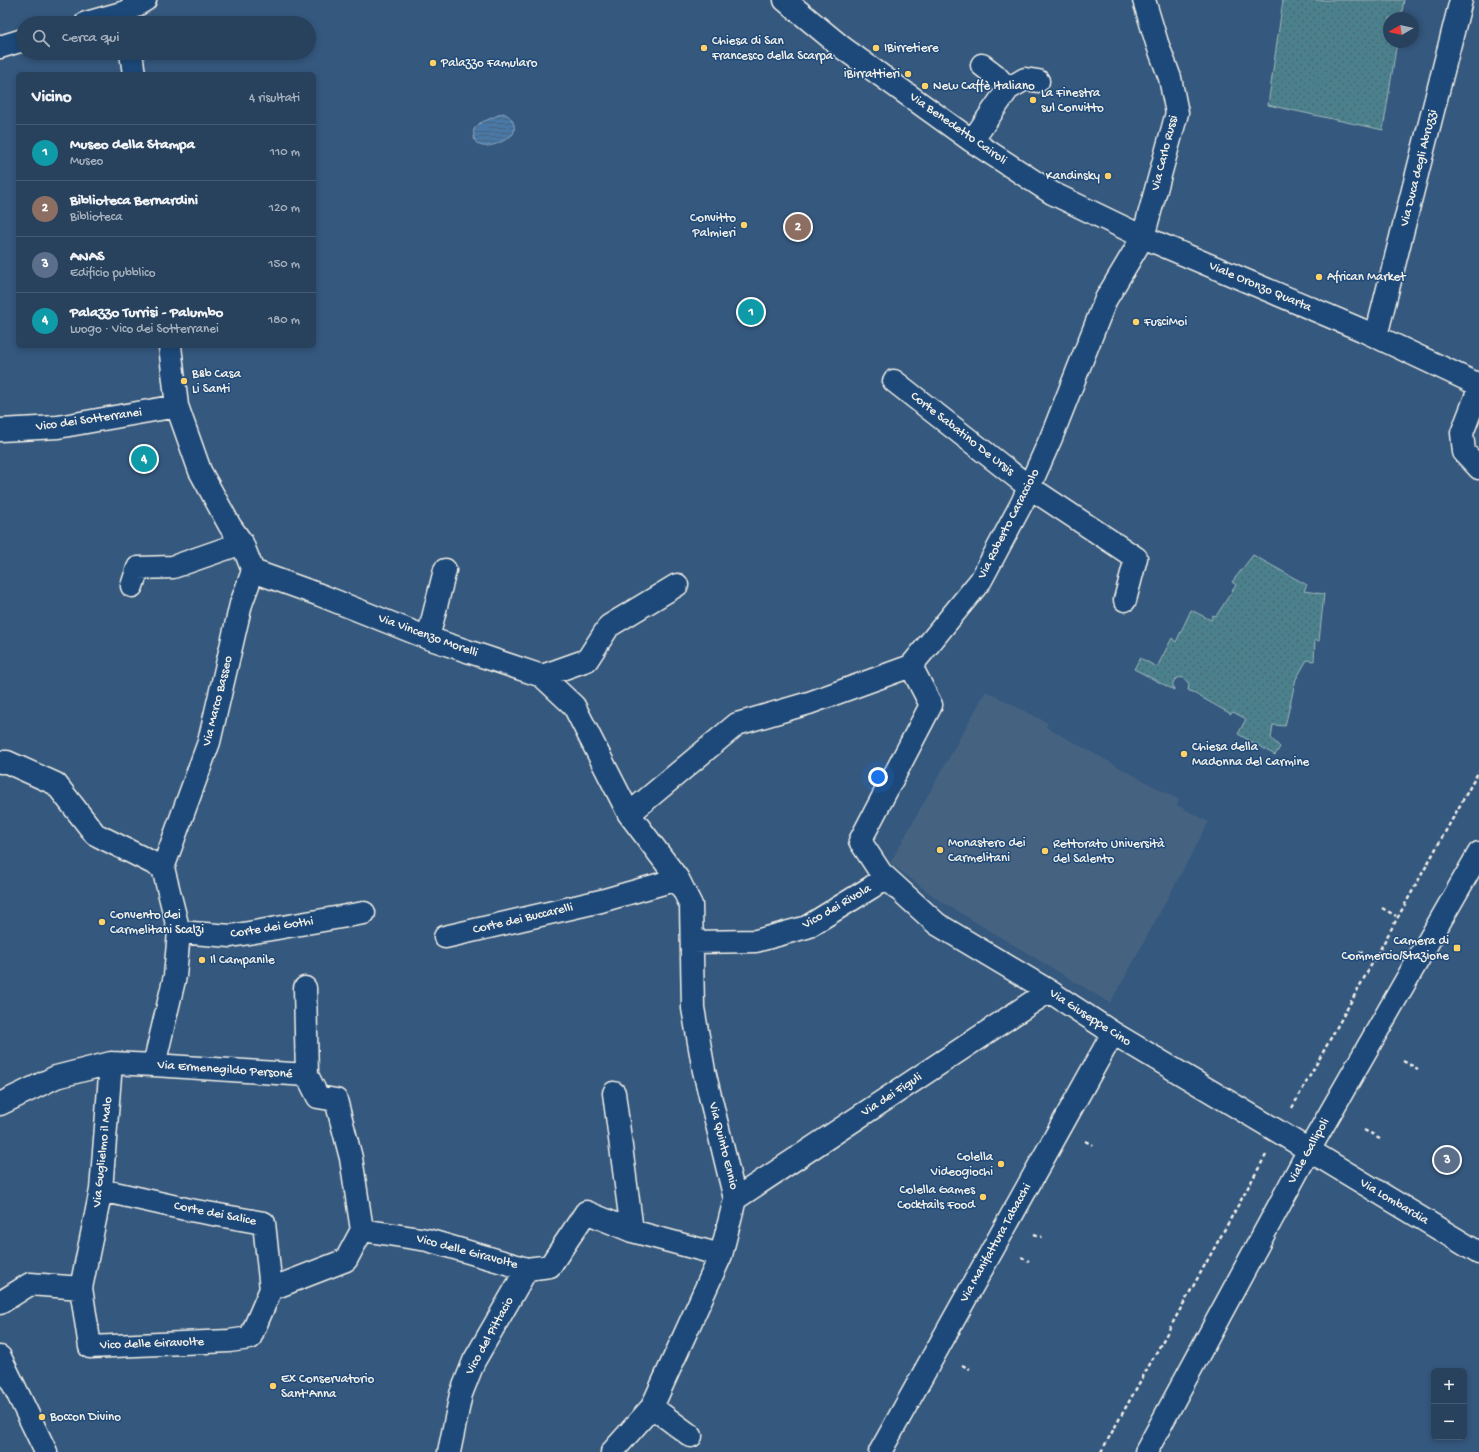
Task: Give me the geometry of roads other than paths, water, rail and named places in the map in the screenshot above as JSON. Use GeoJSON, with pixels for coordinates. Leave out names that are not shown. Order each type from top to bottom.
{"type":"FeatureCollection","features":[{"type":"Feature","properties":{"kind":"street"},"geometry":{"type":"LineString","coordinates":[[111,16],[126,12],[145,0]]}},
{"type":"Feature","properties":{"kind":"street","name":"Via Benedetto Cairoli"},"geometry":{"type":"LineString","coordinates":[[785,0],[843,48],[972,141],[1052,193],[1144,237]]}},
{"type":"Feature","properties":{"kind":"street","name":"Via Carlo Russi"},"geometry":{"type":"LineString","coordinates":[[1144,0],[1157,43],[1170,78],[1177,113],[1144,237]]}},
{"type":"Feature","properties":{"kind":"street","name":"Via Duca degli Abruzzi"},"geometry":{"type":"LineString","coordinates":[[1376,336],[1461,0]]}},
{"type":"Feature","properties":{"kind":"street"},"geometry":{"type":"LineString","coordinates":[[0,47],[16,42]]}},
{"type":"Feature","properties":{"kind":"street"},"geometry":{"type":"LineString","coordinates":[[132,60],[134,72]]}},
{"type":"Feature","properties":{"kind":"street"},"geometry":{"type":"LineString","coordinates":[[982,65],[995,75],[1008,89]]}},
{"type":"Feature","properties":{"kind":"street"},"geometry":{"type":"LineString","coordinates":[[972,141],[1008,89],[1025,79],[1038,81]]}},
{"type":"Feature","properties":{"kind":"street","name":"Viale Oronzo Quarta"},"geometry":{"type":"LineString","coordinates":[[1144,237],[1376,336],[1479,385]]}},
{"type":"Feature","properties":{"kind":"street","name":"Via Roberto Caracciolo"},"geometry":{"type":"LineString","coordinates":[[911,666],[981,580],[1022,503],[1051,438],[1106,299],[1144,237]]}},
{"type":"Feature","properties":{"kind":"street"},"geometry":{"type":"LineString","coordinates":[[170,348],[178,406],[200,472],[230,526],[242,543],[253,571]]}},
{"type":"Feature","properties":{"kind":"street","name":"Corte Sabatino De Ursis"},"geometry":{"type":"LineString","coordinates":[[894,381],[1029,487],[1136,558],[1125,600]]}},
{"type":"Feature","properties":{"kind":"street"},"geometry":{"type":"LineString","coordinates":[[1479,389],[1462,433],[1464,452],[1479,468]]}},
{"type":"Feature","properties":{"kind":"street","name":"Vico dei Sotterranei"},"geometry":{"type":"LineString","coordinates":[[0,430],[58,427],[178,406]]}},
{"type":"Feature","properties":{"kind":"street"},"geometry":{"type":"LineString","coordinates":[[132,586],[138,568],[173,567],[242,543]]}},
{"type":"Feature","properties":{"kind":"street"},"geometry":{"type":"LineString","coordinates":[[428,638],[445,570]]}},
{"type":"Feature","properties":{"kind":"street","name":"Via Vincenzo Morelli"},"geometry":{"type":"LineString","coordinates":[[253,571],[320,595],[428,638],[542,676],[574,706],[630,814],[678,879],[691,906]]}},
{"type":"Feature","properties":{"kind":"street","name":"Via Marco Basseo"},"geometry":{"type":"LineString","coordinates":[[163,868],[209,742],[241,604],[253,571]]}},
{"type":"Feature","properties":{"kind":"street"},"geometry":{"type":"LineString","coordinates":[[542,676],[587,660],[609,626],[677,585]]}},
{"type":"Feature","properties":{"kind":"street"},"geometry":{"type":"LineString","coordinates":[[630,814],[737,724],[809,703],[911,666]]}},
{"type":"Feature","properties":{"kind":"street","name":"Via Giuseppe Cino"},"geometry":{"type":"LineString","coordinates":[[911,666],[931,705],[860,841],[883,875],[937,924],[1049,991],[1113,1033],[1309,1150]]}},
{"type":"Feature","properties":{"kind":"street"},"geometry":{"type":"LineString","coordinates":[[0,762],[7,762],[56,784],[95,834],[163,868],[179,932],[175,976],[154,1064]]}},
{"type":"Feature","properties":{"kind":"street","name":"Viale Gallipoli"},"geometry":{"type":"LineString","coordinates":[[1146,1452],[1309,1150],[1478,857]]}},
{"type":"Feature","properties":{"kind":"street","name":"Vico dei Rivola"},"geometry":{"type":"LineString","coordinates":[[693,942],[756,942],[807,927],[872,887],[883,875]]}},
{"type":"Feature","properties":{"kind":"street","name":"Corte dei Buccarelli"},"geometry":{"type":"LineString","coordinates":[[445,937],[601,901],[678,879]]}},
{"type":"Feature","properties":{"kind":"street","name":"Via Quinto Ennio"},"geometry":{"type":"LineString","coordinates":[[612,1452],[652,1407],[721,1255],[735,1199],[704,1071],[693,1008],[693,942],[691,906]]}},
{"type":"Feature","properties":{"kind":"street","name":"Corte dei Gothi"},"geometry":{"type":"LineString","coordinates":[[179,932],[231,936],[364,913]]}},
{"type":"Feature","properties":{"kind":"street"},"geometry":{"type":"LineString","coordinates":[[305,988],[307,1075]]}},
{"type":"Feature","properties":{"kind":"street","name":"Via dei Figuli"},"geometry":{"type":"LineString","coordinates":[[735,1199],[1049,991]]}},
{"type":"Feature","properties":{"kind":"street","name":"Via Manifattura Tabacchi"},"geometry":{"type":"LineString","coordinates":[[880,1452],[1113,1033]]}},
{"type":"Feature","properties":{"kind":"street","name":"Via Ermenegildo Personé"},"geometry":{"type":"LineString","coordinates":[[0,1104],[56,1077],[111,1063],[154,1064],[307,1075],[318,1097],[336,1100],[350,1158],[362,1230]]}},
{"type":"Feature","properties":{"kind":"street","name":"Via Guglielmo il Malo"},"geometry":{"type":"LineString","coordinates":[[81,1288],[102,1190],[111,1063]]}},
{"type":"Feature","properties":{"kind":"street"},"geometry":{"type":"LineString","coordinates":[[614,1093],[632,1231]]}},
{"type":"Feature","properties":{"kind":"street","name":"Via Lombardia"},"geometry":{"type":"LineString","coordinates":[[1309,1150],[1479,1253]]}},
{"type":"Feature","properties":{"kind":"street","name":"Corte dei Salice"},"geometry":{"type":"LineString","coordinates":[[102,1190],[190,1210],[264,1223],[271,1289]]}},
{"type":"Feature","properties":{"kind":"street","name":"Vico delle Giravolte"},"geometry":{"type":"LineString","coordinates":[[362,1230],[427,1240],[527,1269],[550,1266],[586,1212],[632,1231],[721,1255]]}},
{"type":"Feature","properties":{"kind":"street"},"geometry":{"type":"LineString","coordinates":[[271,1289],[346,1260],[362,1230]]}},
{"type":"Feature","properties":{"kind":"street","name":"Vico del Pittacio"},"geometry":{"type":"LineString","coordinates":[[449,1452],[460,1394],[474,1361],[527,1269]]}},
{"type":"Feature","properties":{"kind":"street"},"geometry":{"type":"LineString","coordinates":[[0,1303],[30,1284],[81,1288]]}},
{"type":"Feature","properties":{"kind":"street","name":"Vico delle Giravolte"},"geometry":{"type":"LineString","coordinates":[[81,1288],[90,1347],[229,1341],[250,1338],[271,1289]]}},
{"type":"Feature","properties":{"kind":"street"},"geometry":{"type":"LineString","coordinates":[[0,1357],[46,1452]]}},
{"type":"Feature","properties":{"kind":"street"},"geometry":{"type":"LineString","coordinates":[[652,1407],[691,1436]]}},
{"type":"Feature","properties":{"kind":"place","name":"Chiesa di San Francesco della Scarpa"},"geometry":{"type":"Point","coordinates":[704,48]}},
{"type":"Feature","properties":{"kind":"place","name":"IBirretiere"},"geometry":{"type":"Point","coordinates":[876,48]}},
{"type":"Feature","properties":{"kind":"place","name":"Palazzo Famularo"},"geometry":{"type":"Point","coordinates":[433,63]}},
{"type":"Feature","properties":{"kind":"place","name":"iBirrattieri"},"geometry":{"type":"Point","coordinates":[908,74]}},
{"type":"Feature","properties":{"kind":"place","name":"New Caffè Italiano"},"geometry":{"type":"Point","coordinates":[925,86]}},
{"type":"Feature","properties":{"kind":"place","name":"La Finestra sul Convitto"},"geometry":{"type":"Point","coordinates":[1033,100]}},
{"type":"Feature","properties":{"kind":"place","name":"Kandinsky"},"geometry":{"type":"Point","coordinates":[1108,176]}},
{"type":"Feature","properties":{"kind":"place","name":"Convitto Palmieri"},"geometry":{"type":"Point","coordinates":[744,225]}},
{"type":"Feature","properties":{"kind":"place","name":"Biblioteca Bernardini"},"geometry":{"type":"Point","coordinates":[798,227]}},
{"type":"Feature","properties":{"kind":"place","name":"African Market"},"geometry":{"type":"Point","coordinates":[1319,277]}},
{"type":"Feature","properties":{"kind":"place","name":"Museo della Stampa"},"geometry":{"type":"Point","coordinates":[751,312]}},
{"type":"Feature","properties":{"kind":"place","name":"FusciMoi"},"geometry":{"type":"Point","coordinates":[1136,322]}},
{"type":"Feature","properties":{"kind":"place","name":"B&b Casa Li Santi"},"geometry":{"type":"Point","coordinates":[184,381]}},
{"type":"Feature","properties":{"kind":"place","name":"Palazzo Turrisi - Palumbo"},"geometry":{"type":"Point","coordinates":[144,459]}},
{"type":"Feature","properties":{"kind":"place","name":"Chiesa della Madonna del Carmine"},"geometry":{"type":"Point","coordinates":[1184,754]}},
{"type":"Feature","properties":{"kind":"place","name":"Monastero dei Carmelitani"},"geometry":{"type":"Point","coordinates":[940,850]}},
{"type":"Feature","properties":{"kind":"place","name":"Rettorato Università del Salento"},"geometry":{"type":"Point","coordinates":[1045,851]}},
{"type":"Feature","properties":{"kind":"place","name":"Convento dei Carmelitani Scalzi"},"geometry":{"type":"Point","coordinates":[102,922]}},
{"type":"Feature","properties":{"kind":"place","name":"Camera di Commercio/Stazione"},"geometry":{"type":"Point","coordinates":[1457,948]}},
{"type":"Feature","properties":{"kind":"place","name":"Il Campanile"},"geometry":{"type":"Point","coordinates":[202,960]}},
{"type":"Feature","properties":{"kind":"place","name":"ANAS"},"geometry":{"type":"Point","coordinates":[1447,1160]}},
{"type":"Feature","properties":{"kind":"place","name":"Colella Videogiochi"},"geometry":{"type":"Point","coordinates":[1001,1164]}},
{"type":"Feature","properties":{"kind":"place","name":"Colella Games Cocktails Food"},"geometry":{"type":"Point","coordinates":[983,1197]}},
{"type":"Feature","properties":{"kind":"place","name":"Ex Conservatorio Sant'Anna"},"geometry":{"type":"Point","coordinates":[273,1386]}},
{"type":"Feature","properties":{"kind":"place","name":"Boccon Divino"},"geometry":{"type":"Point","coordinates":[42,1417]}}]}
